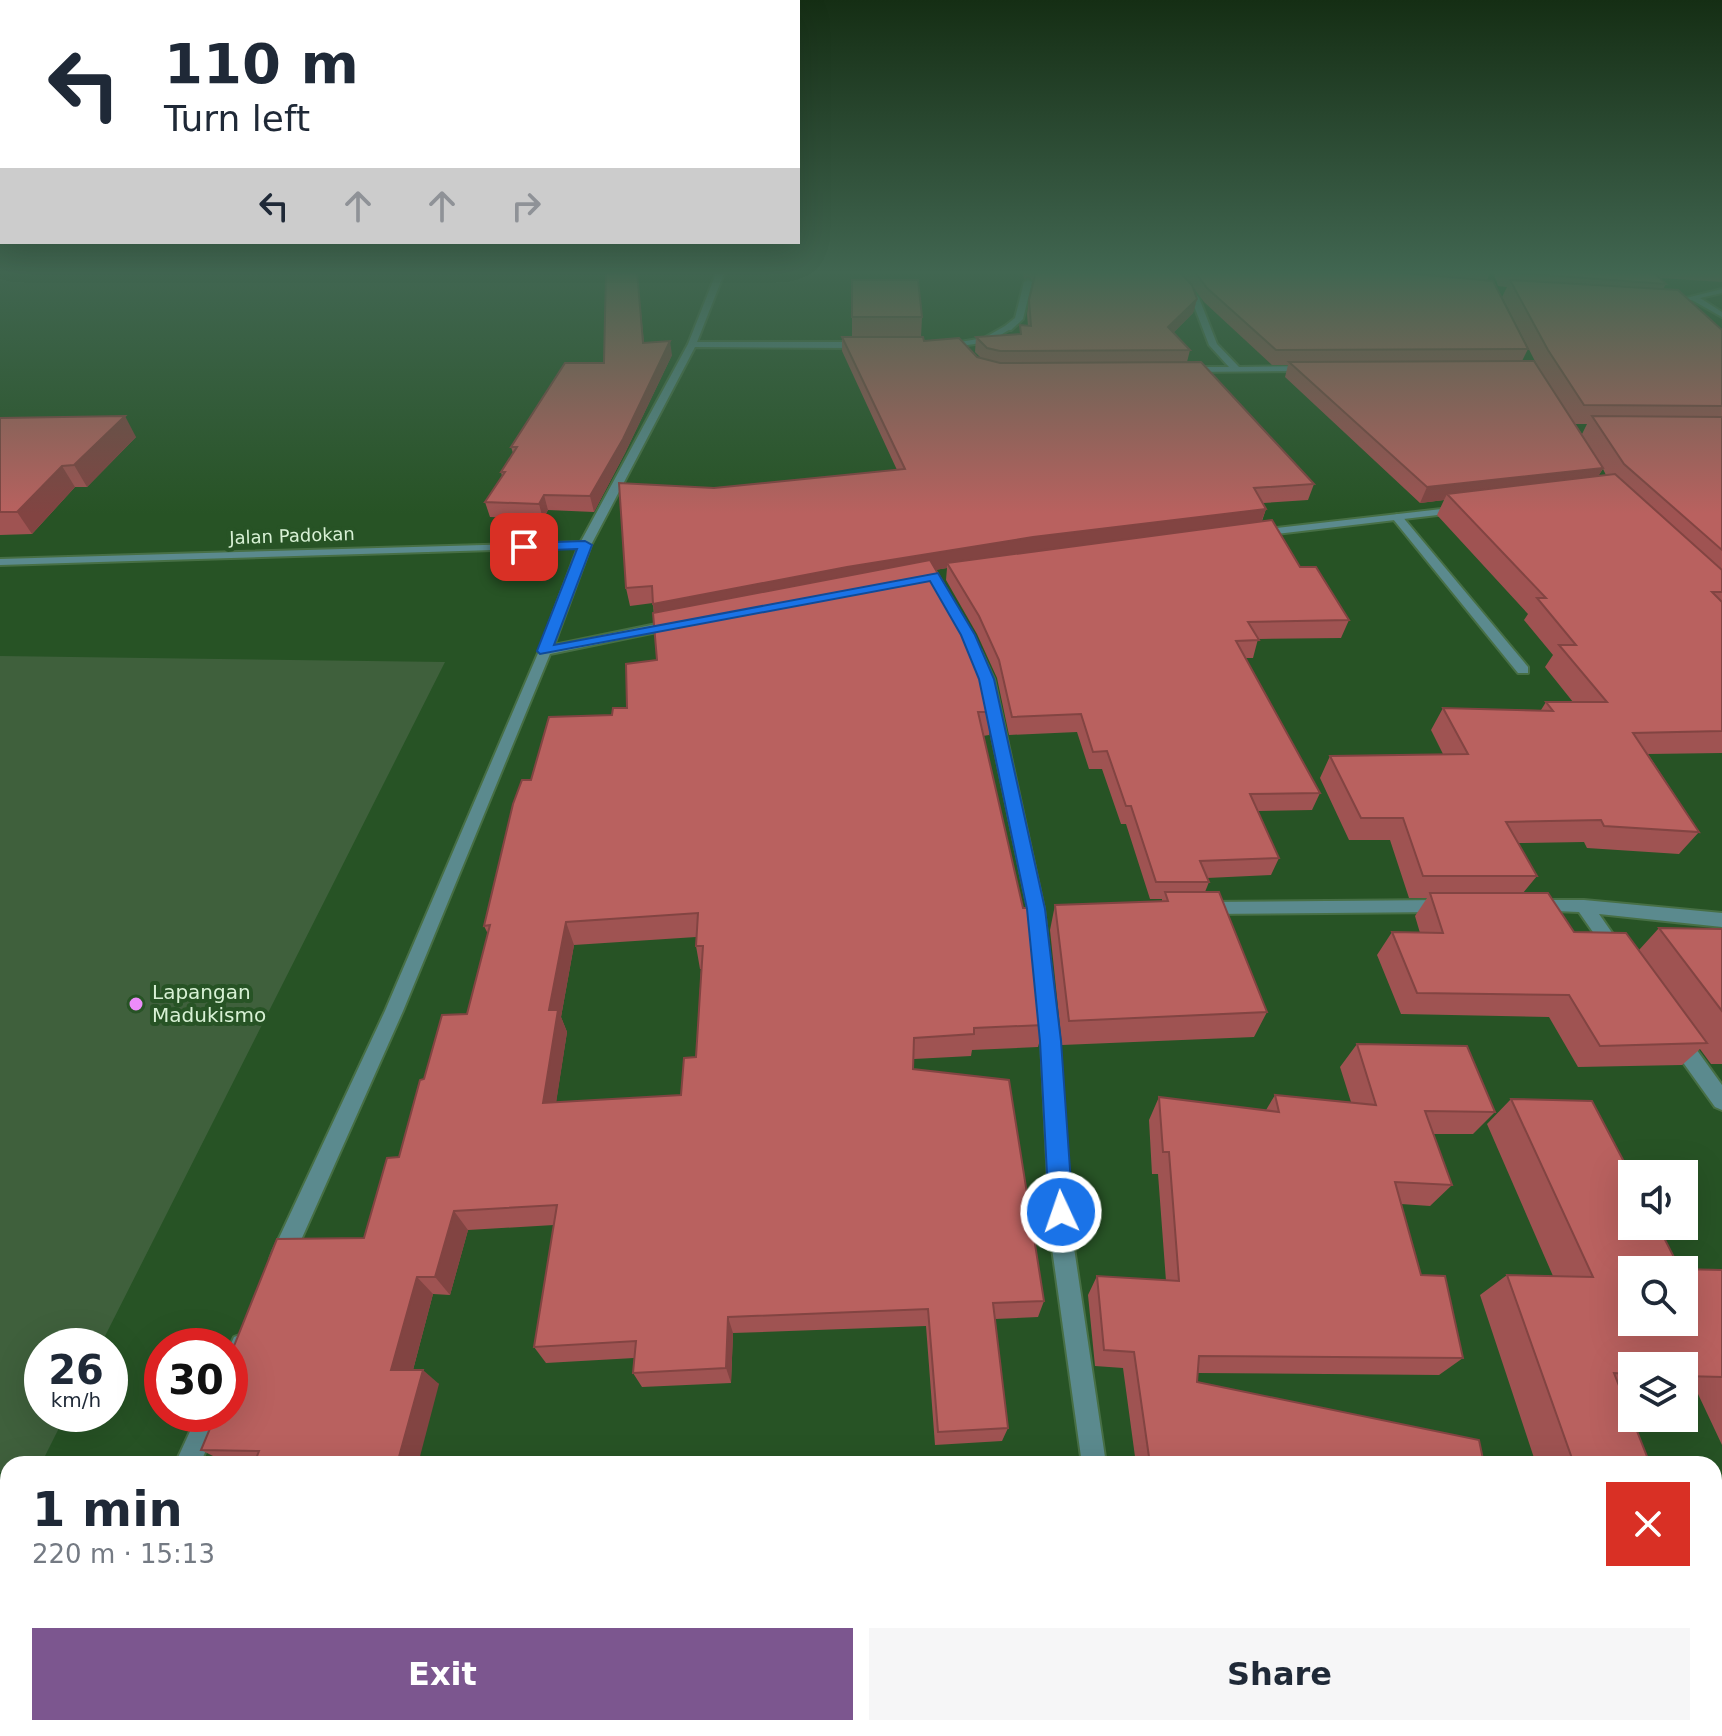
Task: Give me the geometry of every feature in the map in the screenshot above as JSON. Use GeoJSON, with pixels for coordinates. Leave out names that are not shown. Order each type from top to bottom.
{"type":"FeatureCollection","features":[{"type":"Feature","properties":{"kind":"street"},"geometry":{"type":"LineString","coordinates":[[276,1270],[394,1011],[545,651],[585,545],[688,352]]}},
{"type":"Feature","properties":{"kind":"street"},"geometry":{"type":"LineString","coordinates":[[966,352],[971,357]]}},
{"type":"Feature","properties":{"kind":"street"},"geometry":{"type":"LineString","coordinates":[[1220,352],[1236,369]]}},
{"type":"Feature","properties":{"kind":"street"},"geometry":{"type":"LineString","coordinates":[[1174,370],[1313,369]]}},
{"type":"Feature","properties":{"kind":"street"},"geometry":{"type":"LineString","coordinates":[[1247,534],[1473,507]]}},
{"type":"Feature","properties":{"kind":"street"},"geometry":{"type":"LineString","coordinates":[[1397,517],[1523,670]]}},
{"type":"Feature","properties":{"kind":"street","name":"Jalan Padokan"},"geometry":{"type":"LineString","coordinates":[[0,562],[585,545]]}},
{"type":"Feature","properties":{"kind":"street"},"geometry":{"type":"LineString","coordinates":[[545,651],[691,621]]}},
{"type":"Feature","properties":{"kind":"street"},"geometry":{"type":"LineString","coordinates":[[968,635],[987,679],[1044,909],[1062,1241],[1093,1456]]}},
{"type":"Feature","properties":{"kind":"street"},"geometry":{"type":"LineString","coordinates":[[1193,908],[1459,906]]}},
{"type":"Feature","properties":{"kind":"street"},"geometry":{"type":"LineString","coordinates":[[1521,906],[1584,906],[1722,920]]}},
{"type":"Feature","properties":{"kind":"street"},"geometry":{"type":"LineString","coordinates":[[1584,906],[1630,971]]}},
{"type":"Feature","properties":{"kind":"street"},"geometry":{"type":"LineString","coordinates":[[1667,1023],[1722,1101]]}},
{"type":"Feature","properties":{"kind":"street"},"geometry":{"type":"LineString","coordinates":[[248,1332],[250,1328]]}},
{"type":"Feature","properties":{"kind":"street"},"geometry":{"type":"LineString","coordinates":[[191,1456],[202,1432]]}},
{"type":"Feature","properties":{"kind":"green space","name":"Lapangan Madukismo"},"geometry":{"type":"Polygon","coordinates":[[[0,656],[445,662],[109,1328],[24,1328],[24,1432],[57,1432],[45,1456],[0,1456],[0,656]]]}},
{"type":"Feature","properties":{"kind":"building"},"geometry":{"type":"Polygon","coordinates":[[[604,352],[665,352],[623,439],[590,496],[544,495],[539,504],[485,502],[517,447],[511,447],[565,363],[604,363],[604,352]]]}},
{"type":"Feature","properties":{"kind":"building"},"geometry":{"type":"Polygon","coordinates":[[[849,352],[972,352],[977,357],[1000,363],[1201,362],[1314,484],[1254,488],[1266,509],[1033,537],[847,567],[653,604],[652,586],[626,588],[619,483],[714,488],[905,469],[849,352]]]}},
{"type":"Feature","properties":{"kind":"building"},"geometry":{"type":"Polygon","coordinates":[[[1549,352],[1722,352],[1722,406],[1584,405],[1549,352]]]}},
{"type":"Feature","properties":{"kind":"building"},"geometry":{"type":"Polygon","coordinates":[[[1534,361],[1603,468],[1427,487],[1289,362],[1534,361]]]}},
{"type":"Feature","properties":{"kind":"building"},"geometry":{"type":"Polygon","coordinates":[[[125,416],[74,465],[62,466],[17,512],[0,512],[0,418],[125,416]]]}},
{"type":"Feature","properties":{"kind":"building"},"geometry":{"type":"Polygon","coordinates":[[[1592,416],[1722,417],[1722,550],[1624,464],[1592,416]]]}},
{"type":"Feature","properties":{"kind":"building"},"geometry":{"type":"Polygon","coordinates":[[[1615,474],[1722,570],[1722,592],[1712,592],[1722,602],[1722,731],[1633,733],[1699,832],[1604,826],[1601,820],[1506,822],[1537,876],[1423,876],[1403,818],[1361,818],[1330,756],[1468,754],[1443,708],[1553,711],[1546,702],[1607,702],[1559,645],[1576,645],[1537,598],[1546,598],[1447,494],[1615,474]]]}},
{"type":"Feature","properties":{"kind":"building"},"geometry":{"type":"Polygon","coordinates":[[[1272,520],[1300,567],[1316,567],[1349,620],[1248,622],[1259,640],[1236,641],[1320,793],[1250,794],[1279,858],[1200,861],[1209,882],[1156,882],[1131,806],[1126,806],[1107,751],[1093,752],[1081,714],[1012,717],[999,660],[979,616],[947,563],[1272,520]]]}},
{"type":"Feature","properties":{"kind":"building"},"geometry":{"type":"Polygon","coordinates":[[[930,560],[961,613],[980,656],[992,712],[978,712],[1023,908],[1032,908],[1044,1025],[974,1028],[974,1034],[914,1038],[913,1069],[1009,1080],[1044,1301],[993,1303],[1008,1428],[938,1432],[928,1309],[728,1317],[726,1368],[633,1373],[636,1341],[534,1347],[557,1205],[454,1211],[435,1277],[417,1277],[391,1370],[423,1370],[399,1456],[257,1456],[259,1451],[201,1450],[208,1432],[248,1432],[248,1328],[241,1328],[277,1239],[364,1238],[387,1158],[399,1157],[442,1015],[467,1014],[490,925],[484,926],[513,804],[522,780],[531,780],[549,717],[612,715],[613,708],[627,708],[626,664],[657,660],[653,613],[930,560]],[[698,913],[566,922],[549,1010],[558,1010],[543,1103],[681,1095],[684,1058],[696,1057],[703,946],[696,946],[698,913]]]}},
{"type":"Feature","properties":{"kind":"building"},"geometry":{"type":"Polygon","coordinates":[[[1165,892],[1219,892],[1267,1012],[1069,1021],[1055,905],[1168,901],[1165,892]]]}},
{"type":"Feature","properties":{"kind":"building"},"geometry":{"type":"Polygon","coordinates":[[[1430,893],[1548,893],[1574,932],[1626,933],[1707,1043],[1600,1046],[1569,995],[1417,993],[1392,932],[1443,933],[1430,893]]]}},
{"type":"Feature","properties":{"kind":"building"},"geometry":{"type":"Polygon","coordinates":[[[1659,928],[1722,929],[1722,1011],[1659,928]]]}},
{"type":"Feature","properties":{"kind":"building"},"geometry":{"type":"Polygon","coordinates":[[[1357,1044],[1467,1046],[1495,1112],[1425,1111],[1452,1185],[1395,1182],[1421,1275],[1445,1276],[1463,1358],[1199,1356],[1197,1382],[1479,1440],[1482,1456],[1149,1456],[1134,1352],[1104,1350],[1097,1276],[1179,1281],[1169,1152],[1163,1152],[1159,1097],[1279,1112],[1275,1095],[1376,1105],[1357,1044]]]}},
{"type":"Feature","properties":{"kind":"building"},"geometry":{"type":"Polygon","coordinates":[[[1511,1099],[1592,1101],[1623,1160],[1618,1160],[1618,1240],[1665,1240],[1673,1256],[1618,1256],[1618,1336],[1698,1336],[1698,1269],[1722,1270],[1722,1377],[1698,1376],[1698,1352],[1618,1352],[1618,1373],[1614,1373],[1618,1383],[1618,1432],[1637,1432],[1647,1456],[1571,1456],[1507,1275],[1593,1277],[1511,1099]]]}},
{"type":"Feature","properties":{"kind":"place","name":"Lapangan Madukismo"},"geometry":{"type":"Point","coordinates":[136,1004]}},
{"type":"Feature","properties":{"kind":"route"},"geometry":{"type":"LineString","coordinates":[[524,547],[585,545],[545,651],[934,576],[968,635],[987,679],[1036,909],[1050,1041],[1061,1212]]}}]}
